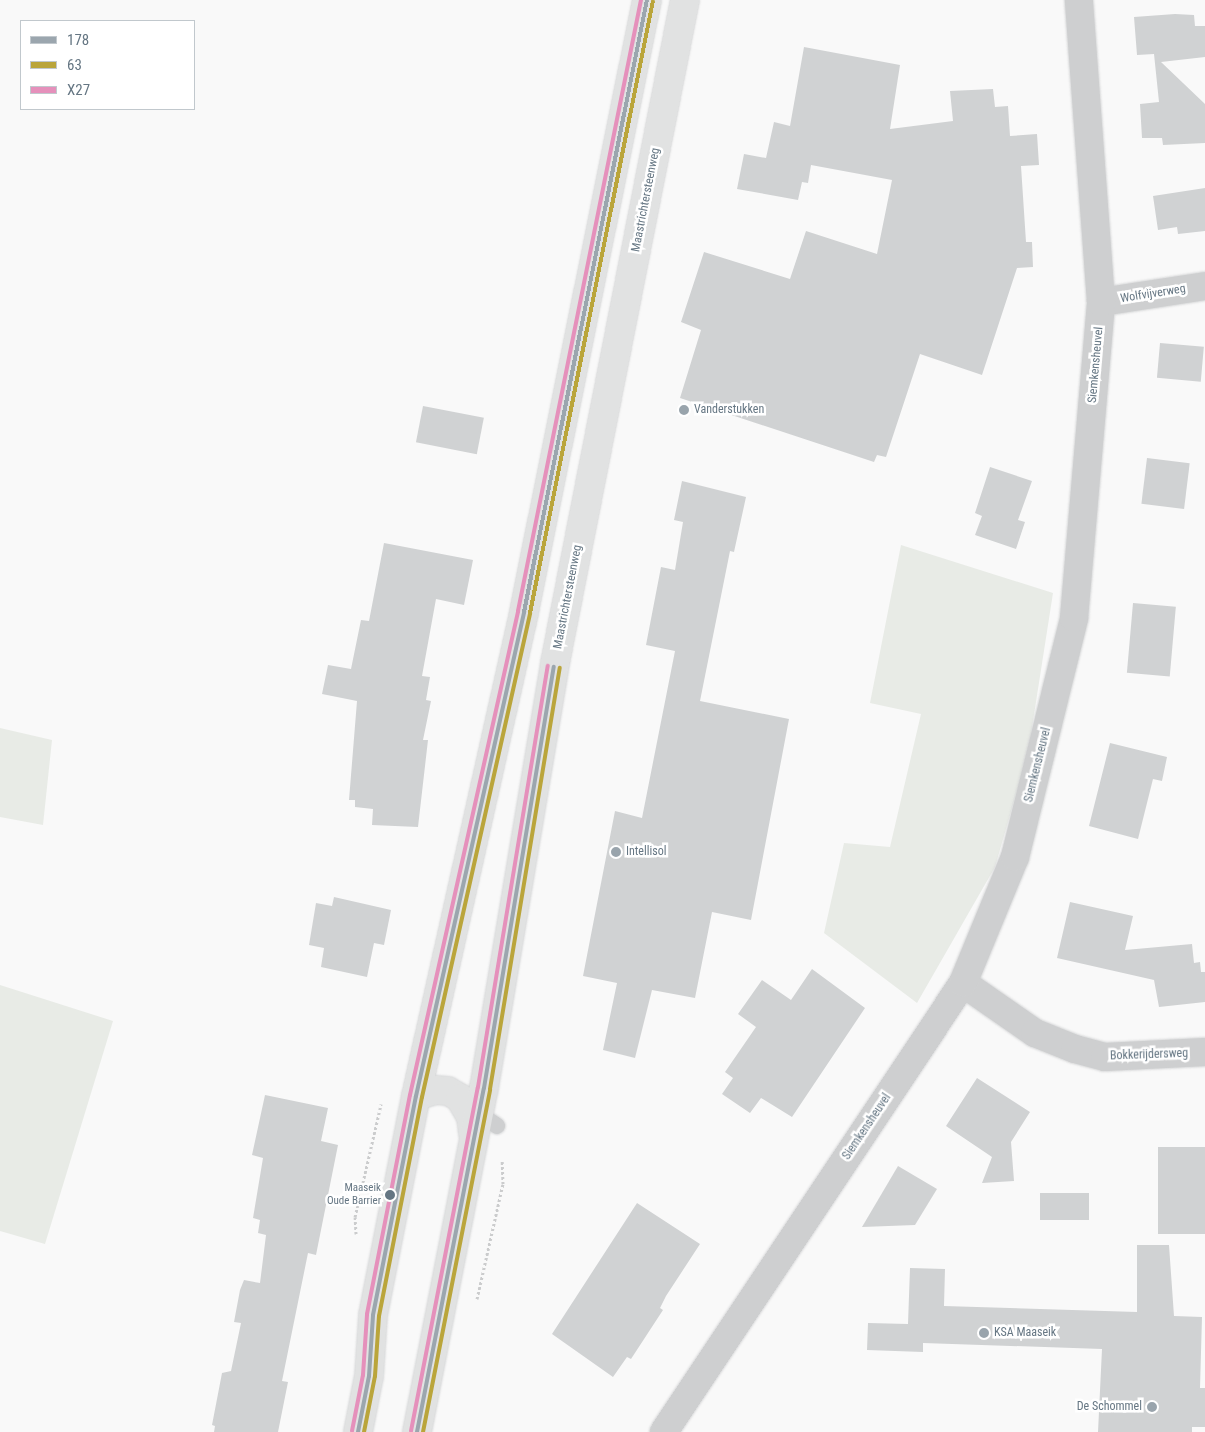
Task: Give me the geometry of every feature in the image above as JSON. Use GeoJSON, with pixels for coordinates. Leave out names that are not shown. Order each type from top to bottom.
{"type":"FeatureCollection","features":[{"type":"Feature","properties":{"kind":"main road"},"geometry":{"type":"LineString","coordinates":[[358,1432],[369,1376],[373,1315],[416,1096],[524,612],[647,0]]}},
{"type":"Feature","properties":{"kind":"main road","name":"Maastrichtersteenweg"},"geometry":{"type":"LineString","coordinates":[[417,1432],[483,1125],[555,663],[685,0]]}},
{"type":"Feature","properties":{"kind":"main road"},"geometry":{"type":"LineString","coordinates":[[416,1096],[436,1090],[448,1091],[460,1098],[471,1117],[483,1125]]}},
{"type":"Feature","properties":{"kind":"street","name":"Siemkensheuvel"},"geometry":{"type":"LineString","coordinates":[[664,1432],[963,983],[1015,856],[1074,618],[1101,302],[1080,0]]}},
{"type":"Feature","properties":{"kind":"street","name":"Wolfvijverweg"},"geometry":{"type":"LineString","coordinates":[[1101,302],[1205,286]]}},
{"type":"Feature","properties":{"kind":"street","name":"Bokkerijdersweg"},"geometry":{"type":"LineString","coordinates":[[963,983],[1034,1033],[1075,1049],[1105,1057],[1205,1052]]}},
{"type":"Feature","properties":{"kind":"shaded area"},"geometry":{"type":"Polygon","coordinates":[[[901,545],[1053,593],[1028,753],[995,867],[917,1003],[824,933],[844,843],[890,847],[921,714],[870,703],[901,545]]]}},
{"type":"Feature","properties":{"kind":"shaded area"},"geometry":{"type":"Polygon","coordinates":[[[0,728],[52,740],[43,825],[0,817],[0,728]]]}},
{"type":"Feature","properties":{"kind":"shaded area"},"geometry":{"type":"Polygon","coordinates":[[[0,985],[113,1021],[45,1244],[0,1231],[0,985]]]}},
{"type":"Feature","properties":{"kind":"building"},"geometry":{"type":"Polygon","coordinates":[[[1175,14],[1194,15],[1195,26],[1205,26],[1205,57],[1161,62],[1205,104],[1205,143],[1163,145],[1162,138],[1142,138],[1140,104],[1159,102],[1154,54],[1137,55],[1134,17],[1175,14]]]}},
{"type":"Feature","properties":{"kind":"building"},"geometry":{"type":"Polygon","coordinates":[[[804,47],[900,65],[890,129],[953,121],[950,91],[993,89],[995,107],[1008,106],[1010,136],[1037,134],[1039,165],[1021,166],[1026,242],[1032,242],[1033,267],[1017,268],[982,375],[920,354],[886,457],[877,455],[874,462],[680,398],[701,330],[681,322],[704,252],[790,279],[806,231],[877,254],[892,180],[811,165],[808,183],[802,182],[798,200],[737,189],[744,154],[766,158],[774,122],[790,126],[804,47]]]}},
{"type":"Feature","properties":{"kind":"building"},"geometry":{"type":"Polygon","coordinates":[[[1205,188],[1205,231],[1178,234],[1177,227],[1158,230],[1153,196],[1205,188]]]}},
{"type":"Feature","properties":{"kind":"building"},"geometry":{"type":"Polygon","coordinates":[[[1160,343],[1204,347],[1201,382],[1157,378],[1160,343]]]}},
{"type":"Feature","properties":{"kind":"building"},"geometry":{"type":"Polygon","coordinates":[[[423,406],[484,418],[477,454],[416,442],[423,406]]]}},
{"type":"Feature","properties":{"kind":"building"},"geometry":{"type":"Polygon","coordinates":[[[1147,458],[1190,463],[1184,509],[1141,504],[1147,458]]]}},
{"type":"Feature","properties":{"kind":"building"},"geometry":{"type":"Polygon","coordinates":[[[990,467],[1032,481],[1018,520],[1025,522],[1016,549],[975,535],[982,516],[975,513],[990,467]]]}},
{"type":"Feature","properties":{"kind":"building"},"geometry":{"type":"Polygon","coordinates":[[[682,481],[746,497],[734,552],[730,551],[700,701],[789,719],[751,920],[712,912],[695,998],[652,990],[635,1058],[603,1050],[617,983],[583,976],[615,811],[642,818],[675,651],[646,645],[661,567],[675,570],[683,522],[674,520],[682,481]]]}},
{"type":"Feature","properties":{"kind":"building"},"geometry":{"type":"Polygon","coordinates":[[[384,543],[473,560],[464,605],[436,599],[422,676],[430,677],[426,700],[431,701],[423,740],[428,740],[418,827],[372,825],[373,809],[355,807],[355,800],[349,800],[357,701],[322,694],[328,665],[351,669],[361,620],[369,621],[384,543]]]}},
{"type":"Feature","properties":{"kind":"building"},"geometry":{"type":"Polygon","coordinates":[[[1133,603],[1176,607],[1170,676],[1127,673],[1133,603]]]}},
{"type":"Feature","properties":{"kind":"building"},"geometry":{"type":"Polygon","coordinates":[[[1110,743],[1167,757],[1162,781],[1153,779],[1138,839],[1089,826],[1110,743]]]}},
{"type":"Feature","properties":{"kind":"building"},"geometry":{"type":"Polygon","coordinates":[[[334,897],[391,910],[384,945],[374,943],[367,977],[321,967],[324,948],[309,945],[316,903],[332,906],[334,897]]]}},
{"type":"Feature","properties":{"kind":"building"},"geometry":{"type":"Polygon","coordinates":[[[1070,902],[1133,916],[1125,950],[1192,944],[1194,963],[1200,962],[1201,972],[1205,972],[1205,1002],[1159,1007],[1154,980],[1057,958],[1070,902]]]}},
{"type":"Feature","properties":{"kind":"building"},"geometry":{"type":"Polygon","coordinates":[[[812,969],[865,1008],[792,1117],[761,1098],[750,1113],[722,1094],[733,1078],[725,1072],[756,1027],[738,1014],[762,980],[791,1000],[812,969]]]}},
{"type":"Feature","properties":{"kind":"building"},"geometry":{"type":"Polygon","coordinates":[[[977,1078],[1030,1112],[1011,1142],[1014,1181],[982,1183],[992,1157],[946,1126],[977,1078]]]}},
{"type":"Feature","properties":{"kind":"building"},"geometry":{"type":"Polygon","coordinates":[[[265,1095],[328,1108],[321,1141],[338,1145],[316,1255],[308,1253],[282,1381],[288,1382],[278,1432],[214,1432],[215,1426],[212,1425],[222,1373],[231,1371],[241,1323],[234,1322],[240,1290],[244,1280],[260,1283],[266,1235],[258,1233],[260,1220],[253,1218],[263,1158],[252,1155],[265,1095]]]}},
{"type":"Feature","properties":{"kind":"building"},"geometry":{"type":"Polygon","coordinates":[[[1158,1147],[1205,1147],[1205,1234],[1158,1234],[1158,1147]]]}},
{"type":"Feature","properties":{"kind":"building"},"geometry":{"type":"Polygon","coordinates":[[[898,1166],[937,1189],[915,1225],[862,1227],[898,1166]]]}},
{"type":"Feature","properties":{"kind":"building"},"geometry":{"type":"Polygon","coordinates":[[[1040,1193],[1089,1193],[1089,1220],[1040,1220],[1040,1193]]]}},
{"type":"Feature","properties":{"kind":"building"},"geometry":{"type":"Polygon","coordinates":[[[637,1203],[700,1244],[666,1296],[660,1308],[663,1310],[631,1359],[627,1357],[613,1377],[552,1334],[637,1203]]]}},
{"type":"Feature","properties":{"kind":"building"},"geometry":{"type":"Polygon","coordinates":[[[1137,1245],[1169,1245],[1174,1316],[1202,1317],[1200,1388],[1205,1388],[1205,1427],[1192,1427],[1192,1432],[1098,1432],[1102,1349],[923,1343],[923,1352],[867,1350],[868,1323],[908,1324],[910,1268],[945,1269],[944,1306],[1137,1312],[1137,1245]]]}},
{"type":"Feature","properties":{"kind":"transit line","name":"X27"},"geometry":{"type":"LineString","coordinates":[[352,1431],[363,1375],[367,1314],[410,1095],[518,611],[641,0]]}},
{"type":"Feature","properties":{"kind":"transit line","name":"178"},"geometry":{"type":"LineString","coordinates":[[358,1432],[369,1376],[373,1315],[416,1096],[524,612],[647,0]]}},
{"type":"Feature","properties":{"kind":"transit line","name":"63"},"geometry":{"type":"LineString","coordinates":[[364,1432],[375,1376],[379,1316],[422,1097],[530,613],[653,1]]}},
{"type":"Feature","properties":{"kind":"transit line","name":"X27"},"geometry":{"type":"LineString","coordinates":[[411,1431],[478,1087],[548,666]]}},
{"type":"Feature","properties":{"kind":"transit line","name":"178"},"geometry":{"type":"LineString","coordinates":[[417,1432],[484,1088],[554,667]]}},
{"type":"Feature","properties":{"kind":"transit line","name":"63"},"geometry":{"type":"LineString","coordinates":[[423,1432],[490,1089],[560,668]]}},
{"type":"Feature","properties":{"kind":"place","name":"Vanderstukken"},"geometry":{"type":"Point","coordinates":[684,410]}},
{"type":"Feature","properties":{"kind":"place","name":"Intellisol"},"geometry":{"type":"Point","coordinates":[616,852]}},
{"type":"Feature","properties":{"kind":"place","name":"Maaseik Oude Barrier"},"geometry":{"type":"Point","coordinates":[390,1195]}},
{"type":"Feature","properties":{"kind":"place","name":"KSA Maaseik"},"geometry":{"type":"Point","coordinates":[984,1333]}},
{"type":"Feature","properties":{"kind":"place","name":"De Schommel"},"geometry":{"type":"Point","coordinates":[1152,1407]}}]}
